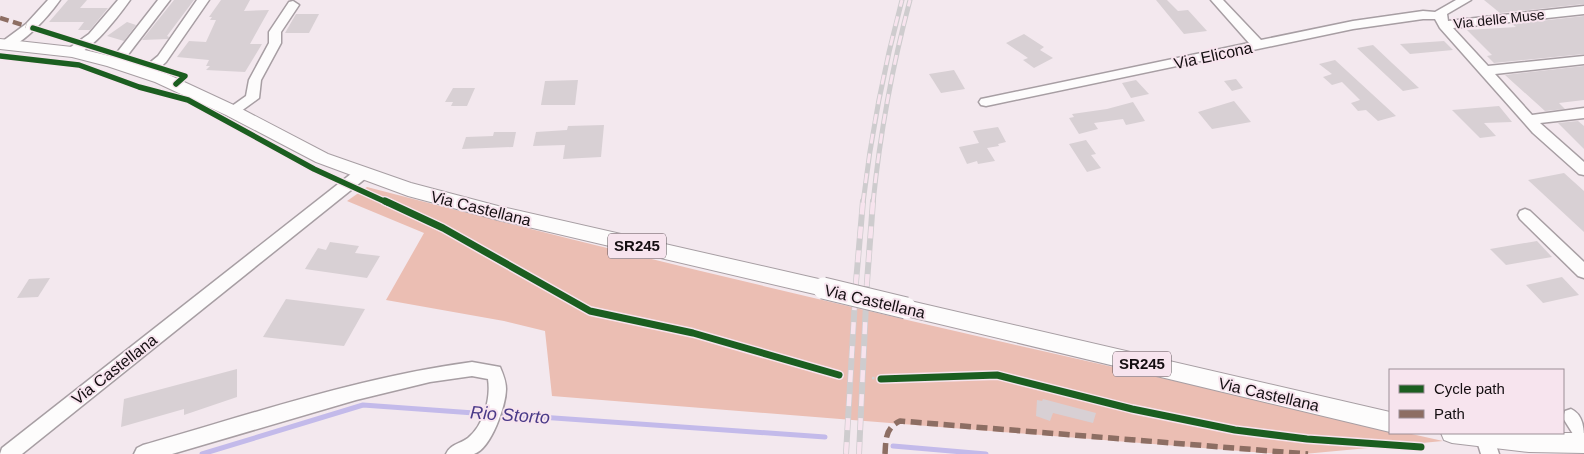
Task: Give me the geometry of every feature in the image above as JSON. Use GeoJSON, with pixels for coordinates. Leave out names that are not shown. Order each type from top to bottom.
{"type":"FeatureCollection","features":[{"type":"Feature","properties":{"kind":"main road","name":"Via Castellana"},"geometry":{"type":"LineString","coordinates":[[3,44],[72,52],[146,73],[188,89],[294,145],[361,174],[452,202],[1389,422]]}},
{"type":"Feature","properties":{"kind":"main road"},"geometry":{"type":"LineString","coordinates":[[1455,434],[1487,446],[1584,442]]}},
{"type":"Feature","properties":{"kind":"street"},"geometry":{"type":"LineString","coordinates":[[3,44],[33,23],[54,0]]}},
{"type":"Feature","properties":{"kind":"street"},"geometry":{"type":"LineString","coordinates":[[72,52],[93,37],[124,0]]}},
{"type":"Feature","properties":{"kind":"street"},"geometry":{"type":"LineString","coordinates":[[112,62],[123,53],[164,0]]}},
{"type":"Feature","properties":{"kind":"street"},"geometry":{"type":"LineString","coordinates":[[146,73],[162,59],[203,0]]}},
{"type":"Feature","properties":{"kind":"street"},"geometry":{"type":"LineString","coordinates":[[1217,0],[1258,45]]}},
{"type":"Feature","properties":{"kind":"street"},"geometry":{"type":"LineString","coordinates":[[1465,0],[1444,9],[1442,20],[1529,120],[1553,144],[1584,170]]}},
{"type":"Feature","properties":{"kind":"street"},"geometry":{"type":"LineString","coordinates":[[232,111],[252,98],[255,80],[275,43],[274,32],[293,5]]}},
{"type":"Feature","properties":{"kind":"street","name":"Via delle Muse"},"geometry":{"type":"LineString","coordinates":[[1442,20],[1584,10]]}},
{"type":"Feature","properties":{"kind":"street","name":"Via Elicona"},"geometry":{"type":"LineString","coordinates":[[986,102],[1378,21],[1423,15],[1442,20]]}},
{"type":"Feature","properties":{"kind":"street"},"geometry":{"type":"LineString","coordinates":[[1485,71],[1584,60]]}},
{"type":"Feature","properties":{"kind":"street"},"geometry":{"type":"LineString","coordinates":[[1529,120],[1584,113]]}},
{"type":"Feature","properties":{"kind":"street","name":"Via Castellana"},"geometry":{"type":"LineString","coordinates":[[8,454],[361,174]]}},
{"type":"Feature","properties":{"kind":"street"},"geometry":{"type":"LineString","coordinates":[[1525,214],[1584,272]]}},
{"type":"Feature","properties":{"kind":"street"},"geometry":{"type":"LineString","coordinates":[[143,454],[356,392],[430,375],[472,369],[494,372],[499,380],[496,400],[486,425],[475,443],[455,454]]}},
{"type":"Feature","properties":{"kind":"street"},"geometry":{"type":"LineString","coordinates":[[1571,418],[1584,436]]}},
{"type":"Feature","properties":{"kind":"path"},"geometry":{"type":"LineString","coordinates":[[839,375],[846,376]]}},
{"type":"Feature","properties":{"kind":"path"},"geometry":{"type":"LineString","coordinates":[[872,378],[881,379]]}},
{"type":"Feature","properties":{"kind":"shaded area"},"geometry":{"type":"Polygon","coordinates":[[[367,187],[749,283],[1389,429],[1389,434],[1412,434],[1443,441],[1304,454],[1278,454],[552,396],[545,331],[504,321],[386,300],[424,233],[347,201],[367,187]]]}},
{"type":"Feature","properties":{"kind":"building"},"geometry":{"type":"Polygon","coordinates":[[[68,0],[87,0],[80,8],[108,8],[90,30],[78,30],[84,22],[49,22],[68,0]]]}},
{"type":"Feature","properties":{"kind":"building"},"geometry":{"type":"Polygon","coordinates":[[[174,0],[194,0],[167,36],[169,37],[168,39],[142,40],[174,0]]]}},
{"type":"Feature","properties":{"kind":"building"},"geometry":{"type":"Polygon","coordinates":[[[221,0],[250,0],[244,11],[269,10],[250,44],[262,44],[245,72],[206,70],[210,66],[206,66],[209,60],[177,57],[189,41],[206,42],[216,20],[210,20],[212,17],[209,17],[221,0]]]}},
{"type":"Feature","properties":{"kind":"building"},"geometry":{"type":"Polygon","coordinates":[[[1156,0],[1167,0],[1178,11],[1188,10],[1207,31],[1184,34],[1156,0]]]}},
{"type":"Feature","properties":{"kind":"building"},"geometry":{"type":"Polygon","coordinates":[[[1484,0],[1584,0],[1584,4],[1500,13],[1484,0]]]}},
{"type":"Feature","properties":{"kind":"building"},"geometry":{"type":"Polygon","coordinates":[[[296,14],[319,14],[309,33],[285,33],[296,14]]]}},
{"type":"Feature","properties":{"kind":"building"},"geometry":{"type":"Polygon","coordinates":[[[1584,16],[1584,54],[1494,63],[1487,56],[1492,55],[1467,30],[1516,27],[1512,24],[1584,16]]]}},
{"type":"Feature","properties":{"kind":"building"},"geometry":{"type":"Polygon","coordinates":[[[127,22],[136,25],[124,41],[107,36],[127,22]]]}},
{"type":"Feature","properties":{"kind":"building"},"geometry":{"type":"Polygon","coordinates":[[[1024,34],[1044,47],[1040,50],[1053,58],[1034,68],[1023,60],[1028,58],[1006,43],[1024,34]]]}},
{"type":"Feature","properties":{"kind":"building"},"geometry":{"type":"Polygon","coordinates":[[[1444,41],[1453,50],[1410,54],[1400,44],[1444,41]]]}},
{"type":"Feature","properties":{"kind":"building"},"geometry":{"type":"Polygon","coordinates":[[[1373,45],[1419,88],[1403,91],[1357,48],[1373,45]]]}},
{"type":"Feature","properties":{"kind":"building"},"geometry":{"type":"Polygon","coordinates":[[[1335,60],[1396,116],[1378,121],[1366,110],[1358,111],[1351,103],[1360,100],[1342,82],[1332,85],[1323,77],[1332,74],[1319,64],[1335,60]]]}},
{"type":"Feature","properties":{"kind":"building"},"geometry":{"type":"Polygon","coordinates":[[[1584,66],[1584,100],[1559,103],[1565,109],[1545,111],[1505,75],[1584,66]]]}},
{"type":"Feature","properties":{"kind":"building"},"geometry":{"type":"Polygon","coordinates":[[[954,70],[965,89],[941,93],[929,74],[954,70]]]}},
{"type":"Feature","properties":{"kind":"building"},"geometry":{"type":"Polygon","coordinates":[[[1236,79],[1243,88],[1232,91],[1224,81],[1236,79]]]}},
{"type":"Feature","properties":{"kind":"building"},"geometry":{"type":"Polygon","coordinates":[[[578,80],[575,105],[541,105],[545,81],[578,80]]]}},
{"type":"Feature","properties":{"kind":"building"},"geometry":{"type":"Polygon","coordinates":[[[1136,80],[1149,94],[1131,98],[1122,83],[1136,80]]]}},
{"type":"Feature","properties":{"kind":"building"},"geometry":{"type":"Polygon","coordinates":[[[453,88],[475,88],[467,106],[451,106],[453,102],[445,102],[453,88]]]}},
{"type":"Feature","properties":{"kind":"building"},"geometry":{"type":"Polygon","coordinates":[[[1234,101],[1251,122],[1212,129],[1198,112],[1234,101]]]}},
{"type":"Feature","properties":{"kind":"building"},"geometry":{"type":"Polygon","coordinates":[[[1133,102],[1145,121],[1126,125],[1123,119],[1094,123],[1098,129],[1079,134],[1069,118],[1074,117],[1072,114],[1107,109],[1133,102]]]}},
{"type":"Feature","properties":{"kind":"building"},"geometry":{"type":"Polygon","coordinates":[[[1499,106],[1512,122],[1484,123],[1496,136],[1480,138],[1452,110],[1499,106]]]}},
{"type":"Feature","properties":{"kind":"building"},"geometry":{"type":"Polygon","coordinates":[[[1578,121],[1584,126],[1584,149],[1558,123],[1578,121]]]}},
{"type":"Feature","properties":{"kind":"building"},"geometry":{"type":"Polygon","coordinates":[[[604,125],[601,157],[563,159],[565,145],[533,146],[536,132],[567,130],[568,126],[604,125]]]}},
{"type":"Feature","properties":{"kind":"building"},"geometry":{"type":"Polygon","coordinates":[[[998,127],[1006,142],[998,144],[999,146],[987,148],[995,161],[978,164],[977,161],[967,164],[959,147],[979,143],[973,131],[998,127]]]}},
{"type":"Feature","properties":{"kind":"building"},"geometry":{"type":"Polygon","coordinates":[[[494,132],[516,132],[513,147],[462,149],[466,137],[493,136],[494,132]]]}},
{"type":"Feature","properties":{"kind":"building"},"geometry":{"type":"Polygon","coordinates":[[[1086,140],[1096,154],[1091,155],[1101,168],[1087,172],[1069,144],[1086,140]]]}},
{"type":"Feature","properties":{"kind":"building"},"geometry":{"type":"Polygon","coordinates":[[[1564,173],[1584,191],[1584,232],[1528,180],[1564,173]]]}},
{"type":"Feature","properties":{"kind":"building"},"geometry":{"type":"Polygon","coordinates":[[[1537,241],[1552,257],[1506,265],[1490,249],[1537,241]]]}},
{"type":"Feature","properties":{"kind":"building"},"geometry":{"type":"Polygon","coordinates":[[[330,242],[359,246],[355,253],[380,256],[367,278],[305,269],[318,248],[326,250],[330,242]]]}},
{"type":"Feature","properties":{"kind":"building"},"geometry":{"type":"Polygon","coordinates":[[[1562,277],[1579,295],[1543,303],[1526,285],[1562,277]]]}},
{"type":"Feature","properties":{"kind":"building"},"geometry":{"type":"Polygon","coordinates":[[[50,278],[38,297],[17,298],[29,279],[50,278]]]}},
{"type":"Feature","properties":{"kind":"building"},"geometry":{"type":"Polygon","coordinates":[[[286,299],[365,309],[344,346],[263,337],[286,299]]]}},
{"type":"Feature","properties":{"kind":"building"},"geometry":{"type":"Polygon","coordinates":[[[237,369],[237,397],[184,415],[184,409],[121,427],[124,399],[237,369]]]}},
{"type":"Feature","properties":{"kind":"building"},"geometry":{"type":"Polygon","coordinates":[[[1043,399],[1096,413],[1093,423],[1053,413],[1050,421],[1036,416],[1037,400],[1042,401],[1043,399]]]}},
{"type":"Feature","properties":{"kind":"waterway","name":"Rio Storto"},"geometry":{"type":"LineString","coordinates":[[202,454],[363,405],[488,414]]}},
{"type":"Feature","properties":{"kind":"waterway","name":"Rio Storto"},"geometry":{"type":"LineString","coordinates":[[496,414],[825,437]]}},
{"type":"Feature","properties":{"kind":"waterway","name":"Rio Storto"},"geometry":{"type":"LineString","coordinates":[[893,446],[986,454]]}},
{"type":"Feature","properties":{"kind":"railway"},"geometry":{"type":"LineString","coordinates":[[863,203],[879,101],[889,50],[902,0]]}},
{"type":"Feature","properties":{"kind":"railway"},"geometry":{"type":"LineString","coordinates":[[873,203],[887,101],[910,0]]}},
{"type":"Feature","properties":{"kind":"railway"},"geometry":{"type":"LineString","coordinates":[[846,454],[856,282],[863,201]]}},
{"type":"Feature","properties":{"kind":"railway"},"geometry":{"type":"LineString","coordinates":[[859,454],[867,282],[873,201]]}},
{"type":"Feature","properties":{"kind":"marked path"},"geometry":{"type":"LineString","coordinates":[[0,18],[26,26]]}},
{"type":"Feature","properties":{"kind":"marked path"},"geometry":{"type":"LineString","coordinates":[[885,454],[887,431],[893,424],[900,421],[1308,454]]}},
{"type":"Feature","properties":{"kind":"cycle path"},"geometry":{"type":"LineString","coordinates":[[33,28],[185,76],[176,84]]}},
{"type":"Feature","properties":{"kind":"cycle path"},"geometry":{"type":"LineString","coordinates":[[0,56],[79,65],[139,87],[188,100],[314,169],[443,228],[590,311],[693,333],[839,375]]}},
{"type":"Feature","properties":{"kind":"cycle path"},"geometry":{"type":"LineString","coordinates":[[881,379],[997,375],[1166,417],[1235,430],[1307,439],[1421,447]]}}]}
